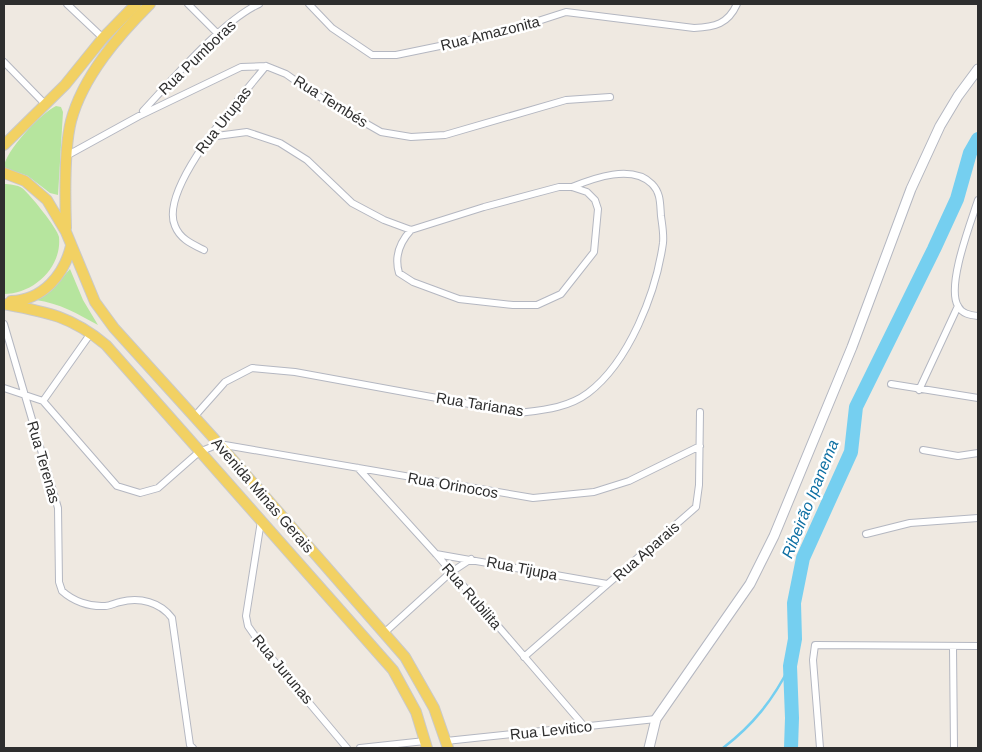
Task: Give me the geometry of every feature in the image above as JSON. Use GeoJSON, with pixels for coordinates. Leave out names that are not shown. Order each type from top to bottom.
{"type":"FeatureCollection","features":[{"type":"Feature","properties":{"kind":"main road"},"geometry":{"type":"LineString","coordinates":[[4,145],[64,85],[103,38],[136,4]]}},
{"type":"Feature","properties":{"kind":"main road"},"geometry":{"type":"LineString","coordinates":[[66,232],[71,122],[82,92],[106,54],[150,4]]}},
{"type":"Feature","properties":{"kind":"main road"},"geometry":{"type":"LineString","coordinates":[[649,748],[656,719],[750,584],[774,536],[852,347],[911,189],[940,126],[978,68]]}},
{"type":"Feature","properties":{"kind":"main road"},"geometry":{"type":"LineString","coordinates":[[4,173],[25,181],[47,200],[66,232]]}},
{"type":"Feature","properties":{"kind":"main road","name":"Avenida Minas Gerais"},"geometry":{"type":"LineString","coordinates":[[66,232],[89,289],[104,315],[384,633],[415,672],[434,708],[447,745]]}},
{"type":"Feature","properties":{"kind":"main road"},"geometry":{"type":"LineString","coordinates":[[4,303],[22,301],[46,288],[67,262],[71,246]]}},
{"type":"Feature","properties":{"kind":"main road","name":"Avenida Minas Gerais"},"geometry":{"type":"LineString","coordinates":[[4,303],[50,313],[72,321],[106,345],[393,670],[416,712],[426,744]]}},
{"type":"Feature","properties":{"kind":"street"},"geometry":{"type":"LineString","coordinates":[[67,4],[103,38]]}},
{"type":"Feature","properties":{"kind":"street"},"geometry":{"type":"LineString","coordinates":[[188,4],[218,34]]}},
{"type":"Feature","properties":{"kind":"street","name":"Rua Pumboras"},"geometry":{"type":"LineString","coordinates":[[139,116],[218,34],[250,8],[259,4]]}},
{"type":"Feature","properties":{"kind":"street","name":"Rua Amazonita"},"geometry":{"type":"LineString","coordinates":[[309,4],[332,28],[372,54],[396,55],[498,34],[566,12],[694,28],[713,27],[725,22],[737,4]]}},
{"type":"Feature","properties":{"kind":"street"},"geometry":{"type":"LineString","coordinates":[[4,62],[45,104]]}},
{"type":"Feature","properties":{"kind":"street","name":"Rua Tembés"},"geometry":{"type":"LineString","coordinates":[[68,155],[139,116],[241,67],[266,66],[286,74],[313,93],[381,132],[411,137],[445,136],[566,100],[610,97]]}},
{"type":"Feature","properties":{"kind":"street","name":"Rua Urupas"},"geometry":{"type":"LineString","coordinates":[[204,250],[186,241],[174,225],[173,205],[195,154],[266,66]]}},
{"type":"Feature","properties":{"kind":"street"},"geometry":{"type":"LineString","coordinates":[[209,137],[247,132],[280,143],[307,160],[352,203],[384,220],[411,230],[400,246],[396,264],[398,272],[413,282],[458,299],[513,305],[537,305],[561,294],[594,252],[598,209],[595,200],[588,192],[572,187]]}},
{"type":"Feature","properties":{"kind":"street","name":"Rua Tarianas"},"geometry":{"type":"LineString","coordinates":[[194,417],[226,382],[252,368],[295,372],[519,413],[549,410],[570,403],[587,394],[612,371],[637,326],[654,284],[663,241],[659,194],[651,183],[635,176],[620,174],[595,178],[572,187],[559,187],[509,200],[411,230]]}},
{"type":"Feature","properties":{"kind":"street"},"geometry":{"type":"LineString","coordinates":[[919,390],[958,306],[957,271],[978,200]]}},
{"type":"Feature","properties":{"kind":"street"},"geometry":{"type":"LineString","coordinates":[[958,306],[963,312],[978,316]]}},
{"type":"Feature","properties":{"kind":"street","name":"Rua Terenas"},"geometry":{"type":"LineString","coordinates":[[4,324],[22,394],[37,431],[58,508],[59,582],[62,591],[80,603],[90,605],[106,606],[122,601],[141,601],[164,608],[172,618],[190,745],[193,748]]}},
{"type":"Feature","properties":{"kind":"street"},"geometry":{"type":"LineString","coordinates":[[43,400],[91,333]]}},
{"type":"Feature","properties":{"kind":"street"},"geometry":{"type":"LineString","coordinates":[[890,384],[978,398]]}},
{"type":"Feature","properties":{"kind":"street"},"geometry":{"type":"LineString","coordinates":[[4,388],[43,400],[118,486],[140,493],[158,488],[199,452],[219,444]]}},
{"type":"Feature","properties":{"kind":"street","name":"Rua Aparais"},"geometry":{"type":"LineString","coordinates":[[524,657],[696,507],[699,485],[700,412]]}},
{"type":"Feature","properties":{"kind":"street","name":"Rua Orinocos"},"geometry":{"type":"LineString","coordinates":[[219,444],[533,498],[594,492],[629,481],[700,446]]}},
{"type":"Feature","properties":{"kind":"street"},"geometry":{"type":"LineString","coordinates":[[923,450],[958,456],[978,453]]}},
{"type":"Feature","properties":{"kind":"street","name":"Rua Rubilita"},"geometry":{"type":"LineString","coordinates":[[358,468],[436,554],[450,573],[584,726]]}},
{"type":"Feature","properties":{"kind":"street"},"geometry":{"type":"LineString","coordinates":[[866,534],[910,523],[978,518]]}},
{"type":"Feature","properties":{"kind":"street","name":"Rua Jurunas"},"geometry":{"type":"LineString","coordinates":[[261,520],[246,616],[248,626],[264,649],[347,748]]}},
{"type":"Feature","properties":{"kind":"street","name":"Rua Tijupa"},"geometry":{"type":"LineString","coordinates":[[436,554],[607,584]]}},
{"type":"Feature","properties":{"kind":"street"},"geometry":{"type":"LineString","coordinates":[[384,633],[450,573],[471,559]]}},
{"type":"Feature","properties":{"kind":"street"},"geometry":{"type":"LineString","coordinates":[[820,748],[813,660],[815,645],[978,646]]}},
{"type":"Feature","properties":{"kind":"street"},"geometry":{"type":"LineString","coordinates":[[953,647],[954,748]]}},
{"type":"Feature","properties":{"kind":"street","name":"Rua Levitico"},"geometry":{"type":"LineString","coordinates":[[447,745],[584,726],[656,719]]}},
{"type":"Feature","properties":{"kind":"street"},"geometry":{"type":"LineString","coordinates":[[360,748],[426,744]]}},
{"type":"Feature","properties":{"kind":"green space"},"geometry":{"type":"Polygon","coordinates":[[[56,106],[61,107],[63,112],[58,195],[50,193],[28,176],[4,168],[16,143],[33,124],[56,106]]]}},
{"type":"Feature","properties":{"kind":"green space"},"geometry":{"type":"Polygon","coordinates":[[[4,184],[18,186],[26,191],[49,219],[59,237],[59,248],[51,269],[44,277],[25,289],[15,293],[4,294],[4,184]]]}},
{"type":"Feature","properties":{"kind":"green space"},"geometry":{"type":"Polygon","coordinates":[[[70,269],[83,300],[98,325],[60,306],[36,300],[51,291],[70,269]]]}},
{"type":"Feature","properties":{"kind":"waterway","name":"Ribeirão Ipanema"},"geometry":{"type":"LineString","coordinates":[[791,748],[790,666],[795,639],[794,603],[803,558],[851,452],[856,407],[957,199],[970,153],[978,139]]}},
{"type":"Feature","properties":{"kind":"waterway"},"geometry":{"type":"LineString","coordinates":[[723,748],[753,721],[777,690],[790,666]]}}]}
